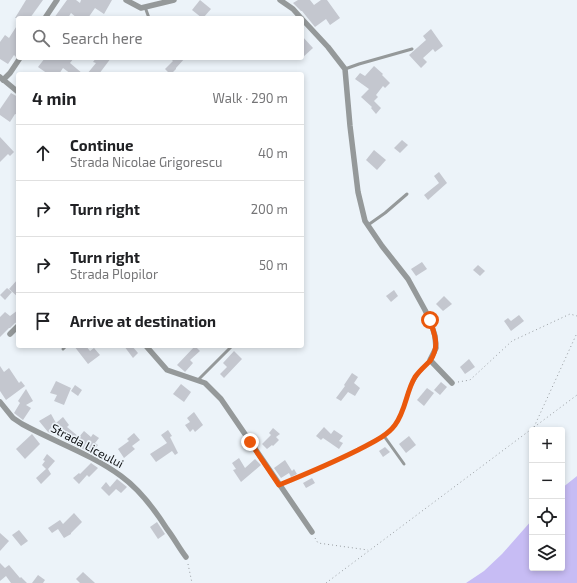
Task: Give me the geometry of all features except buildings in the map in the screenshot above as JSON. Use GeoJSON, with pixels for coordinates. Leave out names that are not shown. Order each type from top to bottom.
{"type":"FeatureCollection","features":[{"type":"Feature","properties":{"kind":"street"},"geometry":{"type":"LineString","coordinates":[[46,16],[57,0]]}},
{"type":"Feature","properties":{"kind":"street"},"geometry":{"type":"LineString","coordinates":[[126,0],[141,8],[174,0]]}},
{"type":"Feature","properties":{"kind":"street"},"geometry":{"type":"LineString","coordinates":[[280,0],[300,16]]}},
{"type":"Feature","properties":{"kind":"street"},"geometry":{"type":"LineString","coordinates":[[304,20],[345,69],[358,192],[364,216],[368,225],[382,246],[408,279],[425,310],[435,336],[436,348],[430,360],[452,383]]}},
{"type":"Feature","properties":{"kind":"street"},"geometry":{"type":"LineString","coordinates":[[16,90],[2,78],[10,73],[19,60]]}},
{"type":"Feature","properties":{"kind":"street"},"geometry":{"type":"LineString","coordinates":[[10,334],[16,328]]}},
{"type":"Feature","properties":{"kind":"street"},"geometry":{"type":"LineString","coordinates":[[148,348],[167,370],[205,383],[221,399],[312,532]]}},
{"type":"Feature","properties":{"kind":"street","name":"Strada Liceului"},"geometry":{"type":"LineString","coordinates":[[0,402],[13,418],[54,441],[100,463],[121,476],[154,510],[186,557]]}},
{"type":"Feature","properties":{"kind":"lane"},"geometry":{"type":"LineString","coordinates":[[145,7],[148,16]]}},
{"type":"Feature","properties":{"kind":"lane"},"geometry":{"type":"LineString","coordinates":[[345,69],[412,49]]}},
{"type":"Feature","properties":{"kind":"lane"},"geometry":{"type":"LineString","coordinates":[[368,225],[407,194]]}},
{"type":"Feature","properties":{"kind":"lane"},"geometry":{"type":"LineString","coordinates":[[198,380],[230,348]]}},
{"type":"Feature","properties":{"kind":"lane"},"geometry":{"type":"LineString","coordinates":[[279,485],[324,466],[384,436],[395,425],[401,415],[408,393],[416,376],[430,360]]}},
{"type":"Feature","properties":{"kind":"lane"},"geometry":{"type":"LineString","coordinates":[[384,436],[404,464]]}},
{"type":"Feature","properties":{"kind":"path"},"geometry":{"type":"LineString","coordinates":[[452,383],[470,380],[512,341],[570,314],[577,316]]}},
{"type":"Feature","properties":{"kind":"path"},"geometry":{"type":"LineString","coordinates":[[534,427],[577,333]]}},
{"type":"Feature","properties":{"kind":"path"},"geometry":{"type":"LineString","coordinates":[[534,427],[577,394]]}},
{"type":"Feature","properties":{"kind":"path"},"geometry":{"type":"LineString","coordinates":[[326,583],[529,431]]}},
{"type":"Feature","properties":{"kind":"path"},"geometry":{"type":"LineString","coordinates":[[312,532],[318,543],[369,551]]}},
{"type":"Feature","properties":{"kind":"path"},"geometry":{"type":"LineString","coordinates":[[186,557],[192,583]]}},
{"type":"Feature","properties":{"kind":"shaded area"},"geometry":{"type":"Polygon","coordinates":[[[577,476],[577,583],[466,583],[484,571],[502,554],[529,523],[529,571],[565,571],[565,486],[577,476]]]}},
{"type":"Feature","properties":{"kind":"route"},"geometry":{"type":"LineString","coordinates":[[250,442],[279,485],[337,460],[384,436],[395,425],[401,415],[408,393],[416,376],[430,360],[436,348],[435,336],[430,320]]}}]}
